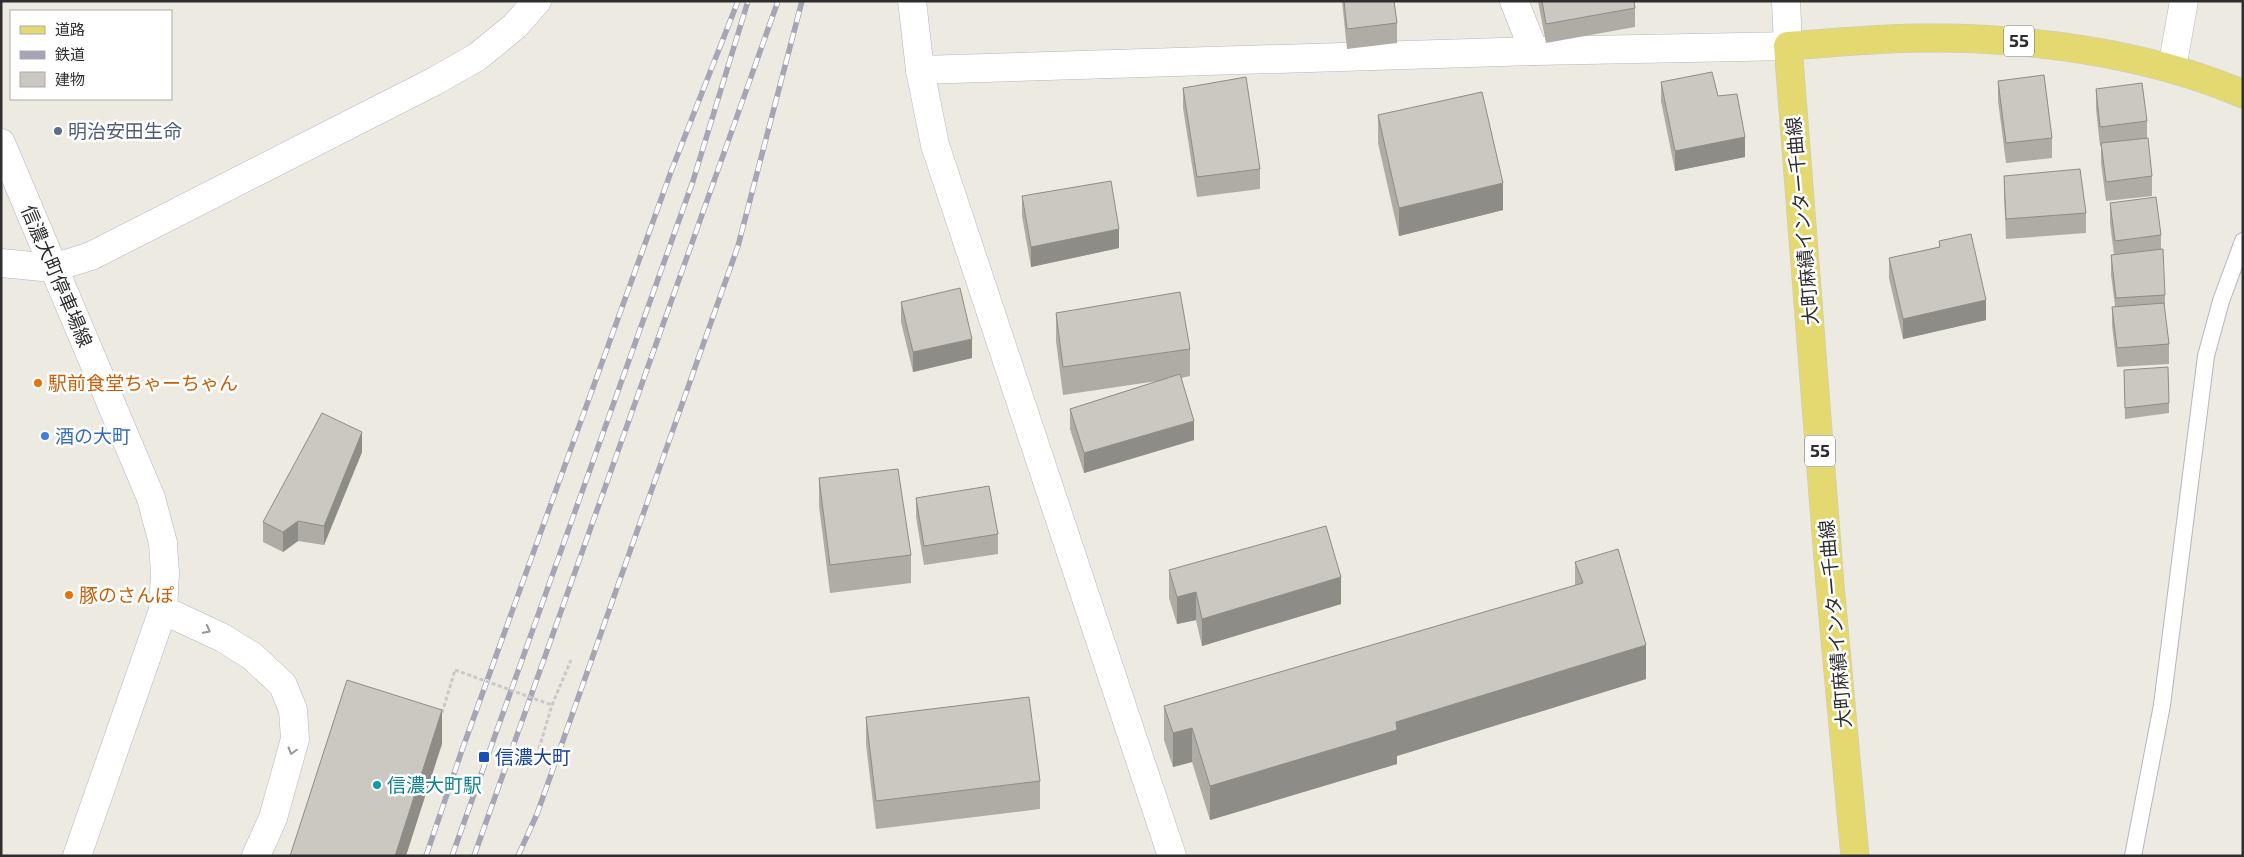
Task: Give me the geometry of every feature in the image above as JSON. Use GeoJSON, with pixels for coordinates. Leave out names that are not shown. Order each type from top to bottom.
{"type":"FeatureCollection","features":[{"type":"Feature","properties":{"kind":"main road","name":"55"},"geometry":{"type":"LineString","coordinates":[[1788,46],[1924,38],[2017,40],[2172,68],[2243,94]]}},
{"type":"Feature","properties":{"kind":"main road","name":"大町麻績インター千曲線"},"geometry":{"type":"LineString","coordinates":[[1788,46],[1830,585],[1855,856]]}},
{"type":"Feature","properties":{"kind":"street"},"geometry":{"type":"LineString","coordinates":[[1,263],[54,268],[91,256],[433,82],[477,56],[515,26],[538,1]]}},
{"type":"Feature","properties":{"kind":"street"},"geometry":{"type":"LineString","coordinates":[[912,1],[920,70],[938,154],[1172,856]]}},
{"type":"Feature","properties":{"kind":"street"},"geometry":{"type":"LineString","coordinates":[[1514,1],[1534,51]]}},
{"type":"Feature","properties":{"kind":"street"},"geometry":{"type":"LineString","coordinates":[[920,70],[1534,51],[1788,46],[1786,1]]}},
{"type":"Feature","properties":{"kind":"street"},"geometry":{"type":"LineString","coordinates":[[2172,68],[2184,1]]}},
{"type":"Feature","properties":{"kind":"street","name":"信濃大町停車場線"},"geometry":{"type":"LineString","coordinates":[[1,143],[151,498],[163,543],[165,573],[163,610],[85,840],[77,856]]}},
{"type":"Feature","properties":{"kind":"street"},"geometry":{"type":"LineString","coordinates":[[163,610],[223,638],[252,656],[283,685],[293,710],[295,739],[273,818],[256,856]]}},
{"type":"Feature","properties":{"kind":"lane"},"geometry":{"type":"LineString","coordinates":[[2133,856],[2162,705],[2206,356],[2221,301],[2243,241]]}},
{"type":"Feature","properties":{"kind":"path"},"geometry":{"type":"LineString","coordinates":[[537,755],[552,705],[571,660]]}},
{"type":"Feature","properties":{"kind":"path"},"geometry":{"type":"LineString","coordinates":[[441,717],[454,670],[552,705]]}},
{"type":"Feature","properties":{"kind":"building"},"geometry":{"type":"Polygon","coordinates":[[[1344,1],[1394,1],[1397,23],[1347,29],[1344,1]]]}},
{"type":"Feature","properties":{"kind":"building"},"geometry":{"type":"Polygon","coordinates":[[[1542,1],[1634,1],[1635,8],[1546,24],[1542,1]]]}},
{"type":"Feature","properties":{"kind":"building"},"geometry":{"type":"Polygon","coordinates":[[[1712,72],[1718,96],[1737,94],[1745,137],[1675,151],[1661,82],[1712,72]]]}},
{"type":"Feature","properties":{"kind":"building"},"geometry":{"type":"Polygon","coordinates":[[[2044,75],[2052,138],[2006,143],[1998,81],[2044,75]]]}},
{"type":"Feature","properties":{"kind":"building"},"geometry":{"type":"Polygon","coordinates":[[[1246,77],[1260,169],[1197,177],[1183,88],[1246,77]]]}},
{"type":"Feature","properties":{"kind":"building"},"geometry":{"type":"Polygon","coordinates":[[[2142,83],[2147,121],[2100,127],[2096,89],[2142,83]]]}},
{"type":"Feature","properties":{"kind":"building"},"geometry":{"type":"Polygon","coordinates":[[[1482,92],[1503,183],[1399,208],[1378,115],[1482,92]]]}},
{"type":"Feature","properties":{"kind":"building"},"geometry":{"type":"Polygon","coordinates":[[[2148,138],[2152,176],[2106,182],[2101,143],[2148,138]]]}},
{"type":"Feature","properties":{"kind":"building"},"geometry":{"type":"Polygon","coordinates":[[[2080,169],[2086,213],[2006,219],[2004,176],[2080,169]]]}},
{"type":"Feature","properties":{"kind":"building"},"geometry":{"type":"Polygon","coordinates":[[[1111,181],[1119,229],[1031,247],[1022,196],[1111,181]]]}},
{"type":"Feature","properties":{"kind":"building"},"geometry":{"type":"Polygon","coordinates":[[[2156,197],[2161,235],[2115,241],[2110,203],[2156,197]]]}},
{"type":"Feature","properties":{"kind":"building"},"geometry":{"type":"Polygon","coordinates":[[[1971,234],[1986,300],[1903,319],[1889,258],[1940,247],[1939,241],[1971,234]]]}},
{"type":"Feature","properties":{"kind":"building"},"geometry":{"type":"Polygon","coordinates":[[[2163,249],[2165,295],[2116,298],[2111,255],[2163,249]]]}},
{"type":"Feature","properties":{"kind":"building"},"geometry":{"type":"Polygon","coordinates":[[[960,288],[972,339],[913,352],[901,302],[960,288]]]}},
{"type":"Feature","properties":{"kind":"building"},"geometry":{"type":"Polygon","coordinates":[[[1180,292],[1190,349],[1063,367],[1056,313],[1180,292]]]}},
{"type":"Feature","properties":{"kind":"building"},"geometry":{"type":"Polygon","coordinates":[[[2164,303],[2169,344],[2117,348],[2112,307],[2164,303]]]}},
{"type":"Feature","properties":{"kind":"building"},"geometry":{"type":"Polygon","coordinates":[[[2168,367],[2169,403],[2125,408],[2124,370],[2168,367]]]}},
{"type":"Feature","properties":{"kind":"building"},"geometry":{"type":"Polygon","coordinates":[[[1180,374],[1194,421],[1084,453],[1070,409],[1180,374]]]}},
{"type":"Feature","properties":{"kind":"building"},"geometry":{"type":"Polygon","coordinates":[[[322,413],[362,432],[324,526],[298,521],[283,532],[263,522],[322,413]]]}},
{"type":"Feature","properties":{"kind":"building"},"geometry":{"type":"Polygon","coordinates":[[[898,469],[911,555],[830,565],[819,478],[898,469]]]}},
{"type":"Feature","properties":{"kind":"building"},"geometry":{"type":"Polygon","coordinates":[[[989,486],[998,534],[924,546],[916,498],[989,486]]]}},
{"type":"Feature","properties":{"kind":"building"},"geometry":{"type":"Polygon","coordinates":[[[1326,526],[1341,577],[1202,619],[1196,592],[1177,597],[1169,570],[1326,526]]]}},
{"type":"Feature","properties":{"kind":"building"},"geometry":{"type":"Polygon","coordinates":[[[1618,549],[1646,645],[1396,722],[1397,730],[1210,786],[1192,728],[1173,733],[1164,706],[1583,583],[1575,562],[1618,549]]]}},
{"type":"Feature","properties":{"kind":"building","name":"信濃大町駅"},"geometry":{"type":"Polygon","coordinates":[[[347,680],[442,710],[395,856],[290,856],[347,680]]]}},
{"type":"Feature","properties":{"kind":"building"},"geometry":{"type":"Polygon","coordinates":[[[1029,697],[1040,781],[876,801],[866,717],[1029,697]]]}},
{"type":"Feature","properties":{"kind":"railway"},"geometry":{"type":"LineString","coordinates":[[426,856],[462,750],[672,169],[738,1]]}},
{"type":"Feature","properties":{"kind":"railway"},"geometry":{"type":"LineString","coordinates":[[452,856],[693,181],[748,1]]}},
{"type":"Feature","properties":{"kind":"railway"},"geometry":{"type":"LineString","coordinates":[[474,856],[778,1]]}},
{"type":"Feature","properties":{"kind":"railway"},"geometry":{"type":"LineString","coordinates":[[518,856],[537,814],[738,246],[802,1]]}},
{"type":"Feature","properties":{"kind":"place","name":"明治安田生命"},"geometry":{"type":"Point","coordinates":[58,131]}},
{"type":"Feature","properties":{"kind":"place","name":"駅前食堂ちゃーちゃん"},"geometry":{"type":"Point","coordinates":[38,383]}},
{"type":"Feature","properties":{"kind":"place","name":"酒の大町"},"geometry":{"type":"Point","coordinates":[45,436]}},
{"type":"Feature","properties":{"kind":"place","name":"豚のさんぽ"},"geometry":{"type":"Point","coordinates":[69,595]}},
{"type":"Feature","properties":{"kind":"place","name":"信濃大町"},"geometry":{"type":"Point","coordinates":[484,757]}},
{"type":"Feature","properties":{"kind":"place","name":"信濃大町駅"},"geometry":{"type":"Point","coordinates":[377,785]}}]}
